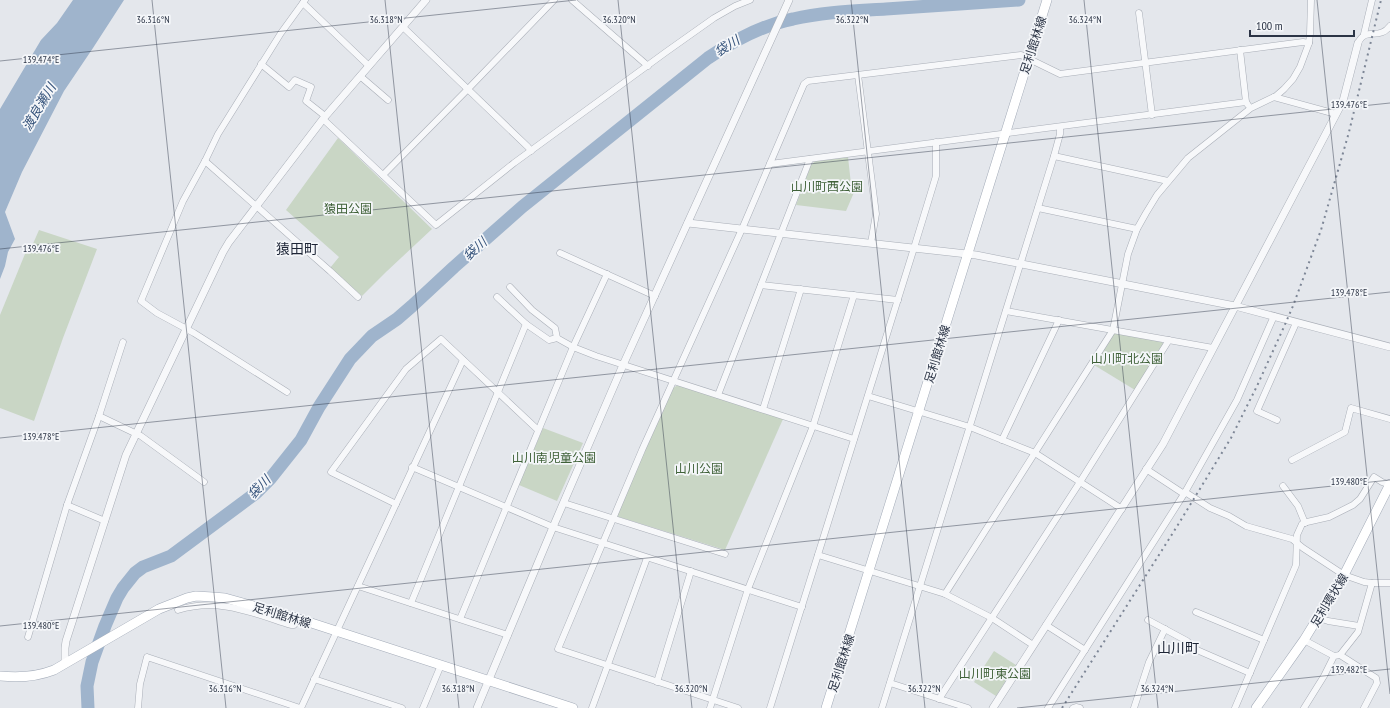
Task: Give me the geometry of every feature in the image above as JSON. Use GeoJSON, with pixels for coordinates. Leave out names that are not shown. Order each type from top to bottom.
{"type":"FeatureCollection","features":[{"type":"Feature","properties":{"kind":"main road","name":"足利館林線"},"geometry":{"type":"LineString","coordinates":[[826,708],[1047,0]]}},
{"type":"Feature","properties":{"kind":"main road","name":"足利環状線"},"geometry":{"type":"LineString","coordinates":[[1256,708],[1304,640],[1344,575],[1390,484]]}},
{"type":"Feature","properties":{"kind":"main road","name":"足利館林線"},"geometry":{"type":"LineString","coordinates":[[0,676],[18,678],[39,675],[54,670],[159,609],[187,598],[196,596],[213,596],[225,598],[337,631],[573,708]]}},
{"type":"Feature","properties":{"kind":"street"},"geometry":{"type":"LineString","coordinates":[[66,664],[66,641],[122,466],[136,433],[223,252],[229,242],[324,118],[426,0]]}},
{"type":"Feature","properties":{"kind":"street"},"geometry":{"type":"LineString","coordinates":[[383,175],[554,0]]}},
{"type":"Feature","properties":{"kind":"street"},"geometry":{"type":"LineString","coordinates":[[572,0],[648,66]]}},
{"type":"Feature","properties":{"kind":"street"},"geometry":{"type":"LineString","coordinates":[[261,64],[289,87],[295,80],[311,87],[306,101],[436,225],[531,151],[714,18],[735,6],[750,0]]}},
{"type":"Feature","properties":{"kind":"street"},"geometry":{"type":"LineString","coordinates":[[478,708],[553,527],[624,365],[789,0]]}},
{"type":"Feature","properties":{"kind":"street"},"geometry":{"type":"LineString","coordinates":[[945,594],[1112,330],[1123,284],[1128,254],[1137,229],[1157,195],[1188,158],[1251,108],[1274,97],[1293,79],[1300,67],[1308,43],[1310,34],[1311,0]]}},
{"type":"Feature","properties":{"kind":"street"},"geometry":{"type":"LineString","coordinates":[[993,708],[1163,444],[1343,101],[1358,43],[1364,34],[1372,0]]}},
{"type":"Feature","properties":{"kind":"street"},"geometry":{"type":"LineString","coordinates":[[287,392],[141,301],[183,201],[218,134],[261,64],[304,1],[369,66]]}},
{"type":"Feature","properties":{"kind":"street"},"geometry":{"type":"LineString","coordinates":[[1139,13],[1152,115]]}},
{"type":"Feature","properties":{"kind":"street"},"geometry":{"type":"LineString","coordinates":[[1364,34],[1380,33],[1388,29],[1390,26]]}},
{"type":"Feature","properties":{"kind":"street"},"geometry":{"type":"LineString","coordinates":[[403,27],[531,151]]}},
{"type":"Feature","properties":{"kind":"street"},"geometry":{"type":"LineString","coordinates":[[738,708],[558,649],[613,518],[742,228],[804,84],[808,81],[1021,55],[1060,74],[1303,42],[1308,43]]}},
{"type":"Feature","properties":{"kind":"street"},"geometry":{"type":"LineString","coordinates":[[1240,50],[1246,102],[1251,108]]}},
{"type":"Feature","properties":{"kind":"street"},"geometry":{"type":"LineString","coordinates":[[858,75],[876,214],[871,243]]}},
{"type":"Feature","properties":{"kind":"street"},"geometry":{"type":"LineString","coordinates":[[360,76],[388,100]]}},
{"type":"Feature","properties":{"kind":"street"},"geometry":{"type":"LineString","coordinates":[[1274,97],[1336,114]]}},
{"type":"Feature","properties":{"kind":"street"},"geometry":{"type":"LineString","coordinates":[[770,164],[1246,102]]}},
{"type":"Feature","properties":{"kind":"street"},"geometry":{"type":"LineString","coordinates":[[882,708],[1054,156],[1060,134],[1060,127]]}},
{"type":"Feature","properties":{"kind":"street"},"geometry":{"type":"LineString","coordinates":[[770,708],[936,176],[936,142]]}},
{"type":"Feature","properties":{"kind":"street"},"geometry":{"type":"LineString","coordinates":[[1054,156],[1168,181]]}},
{"type":"Feature","properties":{"kind":"street"},"geometry":{"type":"LineString","coordinates":[[718,395],[810,158]]}},
{"type":"Feature","properties":{"kind":"street"},"geometry":{"type":"LineString","coordinates":[[205,161],[358,297]]}},
{"type":"Feature","properties":{"kind":"street"},"geometry":{"type":"LineString","coordinates":[[1038,208],[1137,229]]}},
{"type":"Feature","properties":{"kind":"street"},"geometry":{"type":"LineString","coordinates":[[688,222],[967,254],[1235,306],[1390,347]]}},
{"type":"Feature","properties":{"kind":"street"},"geometry":{"type":"LineString","coordinates":[[560,253],[655,296]]}},
{"type":"Feature","properties":{"kind":"street"},"geometry":{"type":"LineString","coordinates":[[460,619],[573,347],[607,274]]}},
{"type":"Feature","properties":{"kind":"street"},"geometry":{"type":"LineString","coordinates":[[761,285],[898,300]]}},
{"type":"Feature","properties":{"kind":"street"},"geometry":{"type":"LineString","coordinates":[[510,287],[532,310],[555,328],[556,338]]}},
{"type":"Feature","properties":{"kind":"street"},"geometry":{"type":"LineString","coordinates":[[763,409],[800,289]]}},
{"type":"Feature","properties":{"kind":"street"},"geometry":{"type":"LineString","coordinates":[[710,708],[748,590],[814,426],[854,295]]}},
{"type":"Feature","properties":{"kind":"street"},"geometry":{"type":"LineString","coordinates":[[497,297],[526,324],[549,340],[556,338],[573,347],[624,365],[854,439]]}},
{"type":"Feature","properties":{"kind":"street"},"geometry":{"type":"LineString","coordinates":[[1006,310],[1213,348]]}},
{"type":"Feature","properties":{"kind":"street"},"geometry":{"type":"LineString","coordinates":[[1048,708],[1185,493],[1237,400],[1274,316]]}},
{"type":"Feature","properties":{"kind":"street"},"geometry":{"type":"LineString","coordinates":[[1002,440],[1059,320]]}},
{"type":"Feature","properties":{"kind":"street"},"geometry":{"type":"LineString","coordinates":[[1277,420],[1257,411],[1296,323]]}},
{"type":"Feature","properties":{"kind":"street"},"geometry":{"type":"LineString","coordinates":[[410,603],[526,324]]}},
{"type":"Feature","properties":{"kind":"street"},"geometry":{"type":"LineString","coordinates":[[396,504],[330,472],[406,369],[441,339],[538,430]]}},
{"type":"Feature","properties":{"kind":"street"},"geometry":{"type":"LineString","coordinates":[[939,699],[1080,482],[1169,340]]}},
{"type":"Feature","properties":{"kind":"street"},"geometry":{"type":"LineString","coordinates":[[28,637],[67,505],[99,416],[123,342]]}},
{"type":"Feature","properties":{"kind":"street"},"geometry":{"type":"LineString","coordinates":[[140,707],[141,680],[147,657],[301,708],[463,360]]}},
{"type":"Feature","properties":{"kind":"street"},"geometry":{"type":"LineString","coordinates":[[868,396],[970,427],[1035,453],[1122,509]]}},
{"type":"Feature","properties":{"kind":"street"},"geometry":{"type":"LineString","coordinates":[[1292,460],[1345,432],[1352,408],[1390,419]]}},
{"type":"Feature","properties":{"kind":"street"},"geometry":{"type":"LineString","coordinates":[[99,416],[136,433],[204,482]]}},
{"type":"Feature","properties":{"kind":"street"},"geometry":{"type":"LineString","coordinates":[[412,467],[553,527],[802,607]]}},
{"type":"Feature","properties":{"kind":"street"},"geometry":{"type":"LineString","coordinates":[[1146,469],[1210,508],[1229,516],[1246,526],[1292,539],[1344,575],[1372,584],[1390,583]]}},
{"type":"Feature","properties":{"kind":"street"},"geometry":{"type":"LineString","coordinates":[[1235,708],[1296,565],[1297,535],[1302,524],[1329,517],[1353,505],[1360,499],[1374,477],[1382,482],[1390,484]]}},
{"type":"Feature","properties":{"kind":"street"},"geometry":{"type":"LineString","coordinates":[[1283,486],[1298,506],[1305,523]]}},
{"type":"Feature","properties":{"kind":"street"},"geometry":{"type":"LineString","coordinates":[[564,502],[725,554]]}},
{"type":"Feature","properties":{"kind":"street"},"geometry":{"type":"LineString","coordinates":[[67,505],[105,520]]}},
{"type":"Feature","properties":{"kind":"street"},"geometry":{"type":"LineString","coordinates":[[818,555],[945,594],[992,618],[1033,646]]}},
{"type":"Feature","properties":{"kind":"street"},"geometry":{"type":"LineString","coordinates":[[592,708],[647,558]]}},
{"type":"Feature","properties":{"kind":"street"},"geometry":{"type":"LineString","coordinates":[[657,682],[691,572]]}},
{"type":"Feature","properties":{"kind":"street"},"geometry":{"type":"LineString","coordinates":[[1304,708],[1337,656],[1358,632],[1372,584]]}},
{"type":"Feature","properties":{"kind":"street"},"geometry":{"type":"LineString","coordinates":[[358,586],[508,635]]}},
{"type":"Feature","properties":{"kind":"street"},"geometry":{"type":"LineString","coordinates":[[178,610],[195,606],[210,605],[243,610],[291,626],[294,625],[298,619]]}},
{"type":"Feature","properties":{"kind":"street"},"geometry":{"type":"LineString","coordinates":[[1196,612],[1264,640]]}},
{"type":"Feature","properties":{"kind":"street"},"geometry":{"type":"LineString","coordinates":[[1318,618],[1359,626]]}},
{"type":"Feature","properties":{"kind":"street"},"geometry":{"type":"LineString","coordinates":[[1148,620],[1187,641],[1197,650],[1250,673]]}},
{"type":"Feature","properties":{"kind":"street"},"geometry":{"type":"LineString","coordinates":[[1046,625],[1085,650]]}},
{"type":"Feature","properties":{"kind":"street"},"geometry":{"type":"LineString","coordinates":[[1134,708],[1149,662],[1165,629]]}},
{"type":"Feature","properties":{"kind":"street"},"geometry":{"type":"LineString","coordinates":[[1304,640],[1337,656],[1376,678],[1377,683],[1364,708]]}},
{"type":"Feature","properties":{"kind":"street"},"geometry":{"type":"LineString","coordinates":[[423,708],[441,665]]}},
{"type":"Feature","properties":{"kind":"street"},"geometry":{"type":"LineString","coordinates":[[314,679],[402,708]]}},
{"type":"Feature","properties":{"kind":"street"},"geometry":{"type":"LineString","coordinates":[[890,683],[968,708]]}},
{"type":"Feature","properties":{"kind":"street"},"geometry":{"type":"LineString","coordinates":[[1073,708],[1080,708]]}},
{"type":"Feature","properties":{"kind":"green space","name":"猿田公園"},"geometry":{"type":"Polygon","coordinates":[[[338,138],[432,229],[362,296],[330,268],[339,257],[286,210],[338,138]]]}},
{"type":"Feature","properties":{"kind":"green space","name":"山川町西公園"},"geometry":{"type":"Polygon","coordinates":[[[848,157],[851,184],[855,190],[846,211],[796,205],[811,165],[815,161],[848,157]]]}},
{"type":"Feature","properties":{"kind":"green space"},"geometry":{"type":"Polygon","coordinates":[[[39,230],[97,249],[63,338],[34,421],[0,408],[0,315],[27,249],[32,246],[39,230]]]}},
{"type":"Feature","properties":{"kind":"green space","name":"山川町北公園"},"geometry":{"type":"Polygon","coordinates":[[[1114,333],[1161,340],[1164,345],[1135,390],[1094,365],[1114,333]]]}},
{"type":"Feature","properties":{"kind":"green space","name":"山川公園"},"geometry":{"type":"Polygon","coordinates":[[[678,385],[783,419],[725,550],[616,516],[673,388],[678,385]]]}},
{"type":"Feature","properties":{"kind":"green space","name":"山川南児童公園"},"geometry":{"type":"Polygon","coordinates":[[[543,428],[583,443],[557,501],[519,485],[543,428]]]}},
{"type":"Feature","properties":{"kind":"green space","name":"山川町東公園"},"geometry":{"type":"Polygon","coordinates":[[[994,651],[1016,665],[996,696],[974,682],[994,651]]]}},
{"type":"Feature","properties":{"kind":"water","name":"渡良瀬川"},"geometry":{"type":"Polygon","coordinates":[[[73,0],[124,0],[64,91],[22,172],[5,212],[15,239],[8,252],[0,279],[0,109],[41,40],[57,23],[73,0]]]}},
{"type":"Feature","properties":{"kind":"waterway","name":"袋川"},"geometry":{"type":"LineString","coordinates":[[88,708],[87,686],[92,662],[117,598],[135,573],[143,567],[171,556],[256,493],[270,479],[301,440],[319,407],[350,359],[372,336],[397,319],[522,207],[708,58],[759,29],[804,17],[851,11],[1019,0]]}},
{"type":"Feature","properties":{"kind":"railway"},"geometry":{"type":"LineString","coordinates":[[1062,708],[1231,438],[1283,329],[1321,230],[1349,132],[1381,0]]}},
{"type":"Feature","properties":{"kind":"district","name":"猿田町"},"geometry":{"type":"Point","coordinates":[297,249]}},
{"type":"Feature","properties":{"kind":"district","name":"山川町"},"geometry":{"type":"Point","coordinates":[1178,648]}}]}
